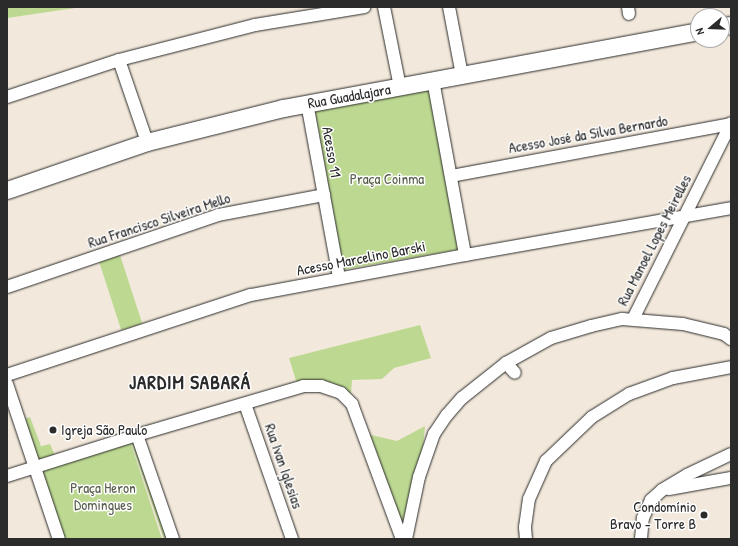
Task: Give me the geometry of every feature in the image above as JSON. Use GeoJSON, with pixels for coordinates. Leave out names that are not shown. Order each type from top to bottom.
{"type":"FeatureCollection","features":[{"type":"Feature","properties":{"kind":"main road","name":"Rua Guadalajara"},"geometry":{"type":"LineString","coordinates":[[7,190],[147,142],[307,103],[690,32]]}},
{"type":"Feature","properties":{"kind":"street"},"geometry":{"type":"LineString","coordinates":[[7,97],[119,60],[255,25],[365,7]]}},
{"type":"Feature","properties":{"kind":"street"},"geometry":{"type":"LineString","coordinates":[[384,7],[400,87]]}},
{"type":"Feature","properties":{"kind":"street"},"geometry":{"type":"LineString","coordinates":[[449,7],[462,75]]}},
{"type":"Feature","properties":{"kind":"street"},"geometry":{"type":"LineString","coordinates":[[119,60],[147,142]]}},
{"type":"Feature","properties":{"kind":"street"},"geometry":{"type":"LineString","coordinates":[[433,80],[465,255]]}},
{"type":"Feature","properties":{"kind":"street","name":"Acesso 11"},"geometry":{"type":"LineString","coordinates":[[307,103],[339,278]]}},
{"type":"Feature","properties":{"kind":"street","name":"Acesso José da Silva Bernardo"},"geometry":{"type":"LineString","coordinates":[[451,176],[731,124]]}},
{"type":"Feature","properties":{"kind":"street","name":"Rua Manoel Lopes Meirelles"},"geometry":{"type":"LineString","coordinates":[[406,539],[419,477],[434,434],[447,415],[462,398],[506,363],[539,343],[562,334],[609,321],[632,319],[731,124]]}},
{"type":"Feature","properties":{"kind":"street","name":"Rua Francisco Silveira Mello"},"geometry":{"type":"LineString","coordinates":[[7,287],[218,215],[324,195]]}},
{"type":"Feature","properties":{"kind":"street","name":"Acesso Marcelino Barski"},"geometry":{"type":"LineString","coordinates":[[7,375],[251,295],[731,208]]}},
{"type":"Feature","properties":{"kind":"street"},"geometry":{"type":"LineString","coordinates":[[632,319],[682,324],[724,334],[731,339]]}},
{"type":"Feature","properties":{"kind":"street"},"geometry":{"type":"LineString","coordinates":[[506,363],[515,373]]}},
{"type":"Feature","properties":{"kind":"street"},"geometry":{"type":"LineString","coordinates":[[526,539],[525,527],[529,499],[546,461],[592,417],[629,394],[673,378],[731,367]]}},
{"type":"Feature","properties":{"kind":"street"},"geometry":{"type":"LineString","coordinates":[[7,384],[59,539]]}},
{"type":"Feature","properties":{"kind":"street"},"geometry":{"type":"LineString","coordinates":[[7,476],[137,435],[303,386],[321,386],[332,389],[347,397],[352,404],[402,539]]}},
{"type":"Feature","properties":{"kind":"street","name":"Rua Ivan Iglesias"},"geometry":{"type":"LineString","coordinates":[[245,404],[292,539]]}},
{"type":"Feature","properties":{"kind":"street"},"geometry":{"type":"LineString","coordinates":[[137,435],[173,539]]}},
{"type":"Feature","properties":{"kind":"street"},"geometry":{"type":"LineString","coordinates":[[641,539],[643,518],[651,500],[662,490],[687,475],[731,454]]}},
{"type":"Feature","properties":{"kind":"street"},"geometry":{"type":"LineString","coordinates":[[662,490],[731,478]]}},
{"type":"Feature","properties":{"kind":"green space"},"geometry":{"type":"Polygon","coordinates":[[[7,7],[82,7],[7,18],[7,7]]]}},
{"type":"Feature","properties":{"kind":"green space","name":"Praça Coinma"},"geometry":{"type":"Polygon","coordinates":[[[430,88],[458,250],[343,270],[315,108],[430,88]]]}},
{"type":"Feature","properties":{"kind":"green space"},"geometry":{"type":"Polygon","coordinates":[[[120,255],[142,323],[121,330],[99,262],[120,255]]]}},
{"type":"Feature","properties":{"kind":"green space"},"geometry":{"type":"Polygon","coordinates":[[[420,325],[431,358],[394,368],[382,379],[352,380],[351,393],[297,384],[289,358],[420,325]]]}},
{"type":"Feature","properties":{"kind":"green space"},"geometry":{"type":"Polygon","coordinates":[[[30,417],[41,446],[38,447],[50,444],[56,458],[39,464],[24,419],[30,417]]]}},
{"type":"Feature","properties":{"kind":"green space"},"geometry":{"type":"Polygon","coordinates":[[[425,426],[423,446],[403,531],[367,434],[397,441],[425,426]]]}},
{"type":"Feature","properties":{"kind":"green space"},"geometry":{"type":"Polygon","coordinates":[[[135,440],[170,539],[164,539],[131,441],[135,440]]]}},
{"type":"Feature","properties":{"kind":"green space","name":"Praça Heron Domingues"},"geometry":{"type":"Polygon","coordinates":[[[130,441],[162,539],[61,539],[59,521],[42,470],[130,441]]]}},
{"type":"Feature","properties":{"kind":"place","name":"Igreja São Paulo"},"geometry":{"type":"Point","coordinates":[53,430]}},
{"type":"Feature","properties":{"kind":"place","name":"Condomínio Bravo - Torre B"},"geometry":{"type":"Point","coordinates":[704,515]}},
{"type":"Feature","properties":{"kind":"district","name":"JARDIM SABARÁ"},"geometry":{"type":"Point","coordinates":[190,383]}}]}
